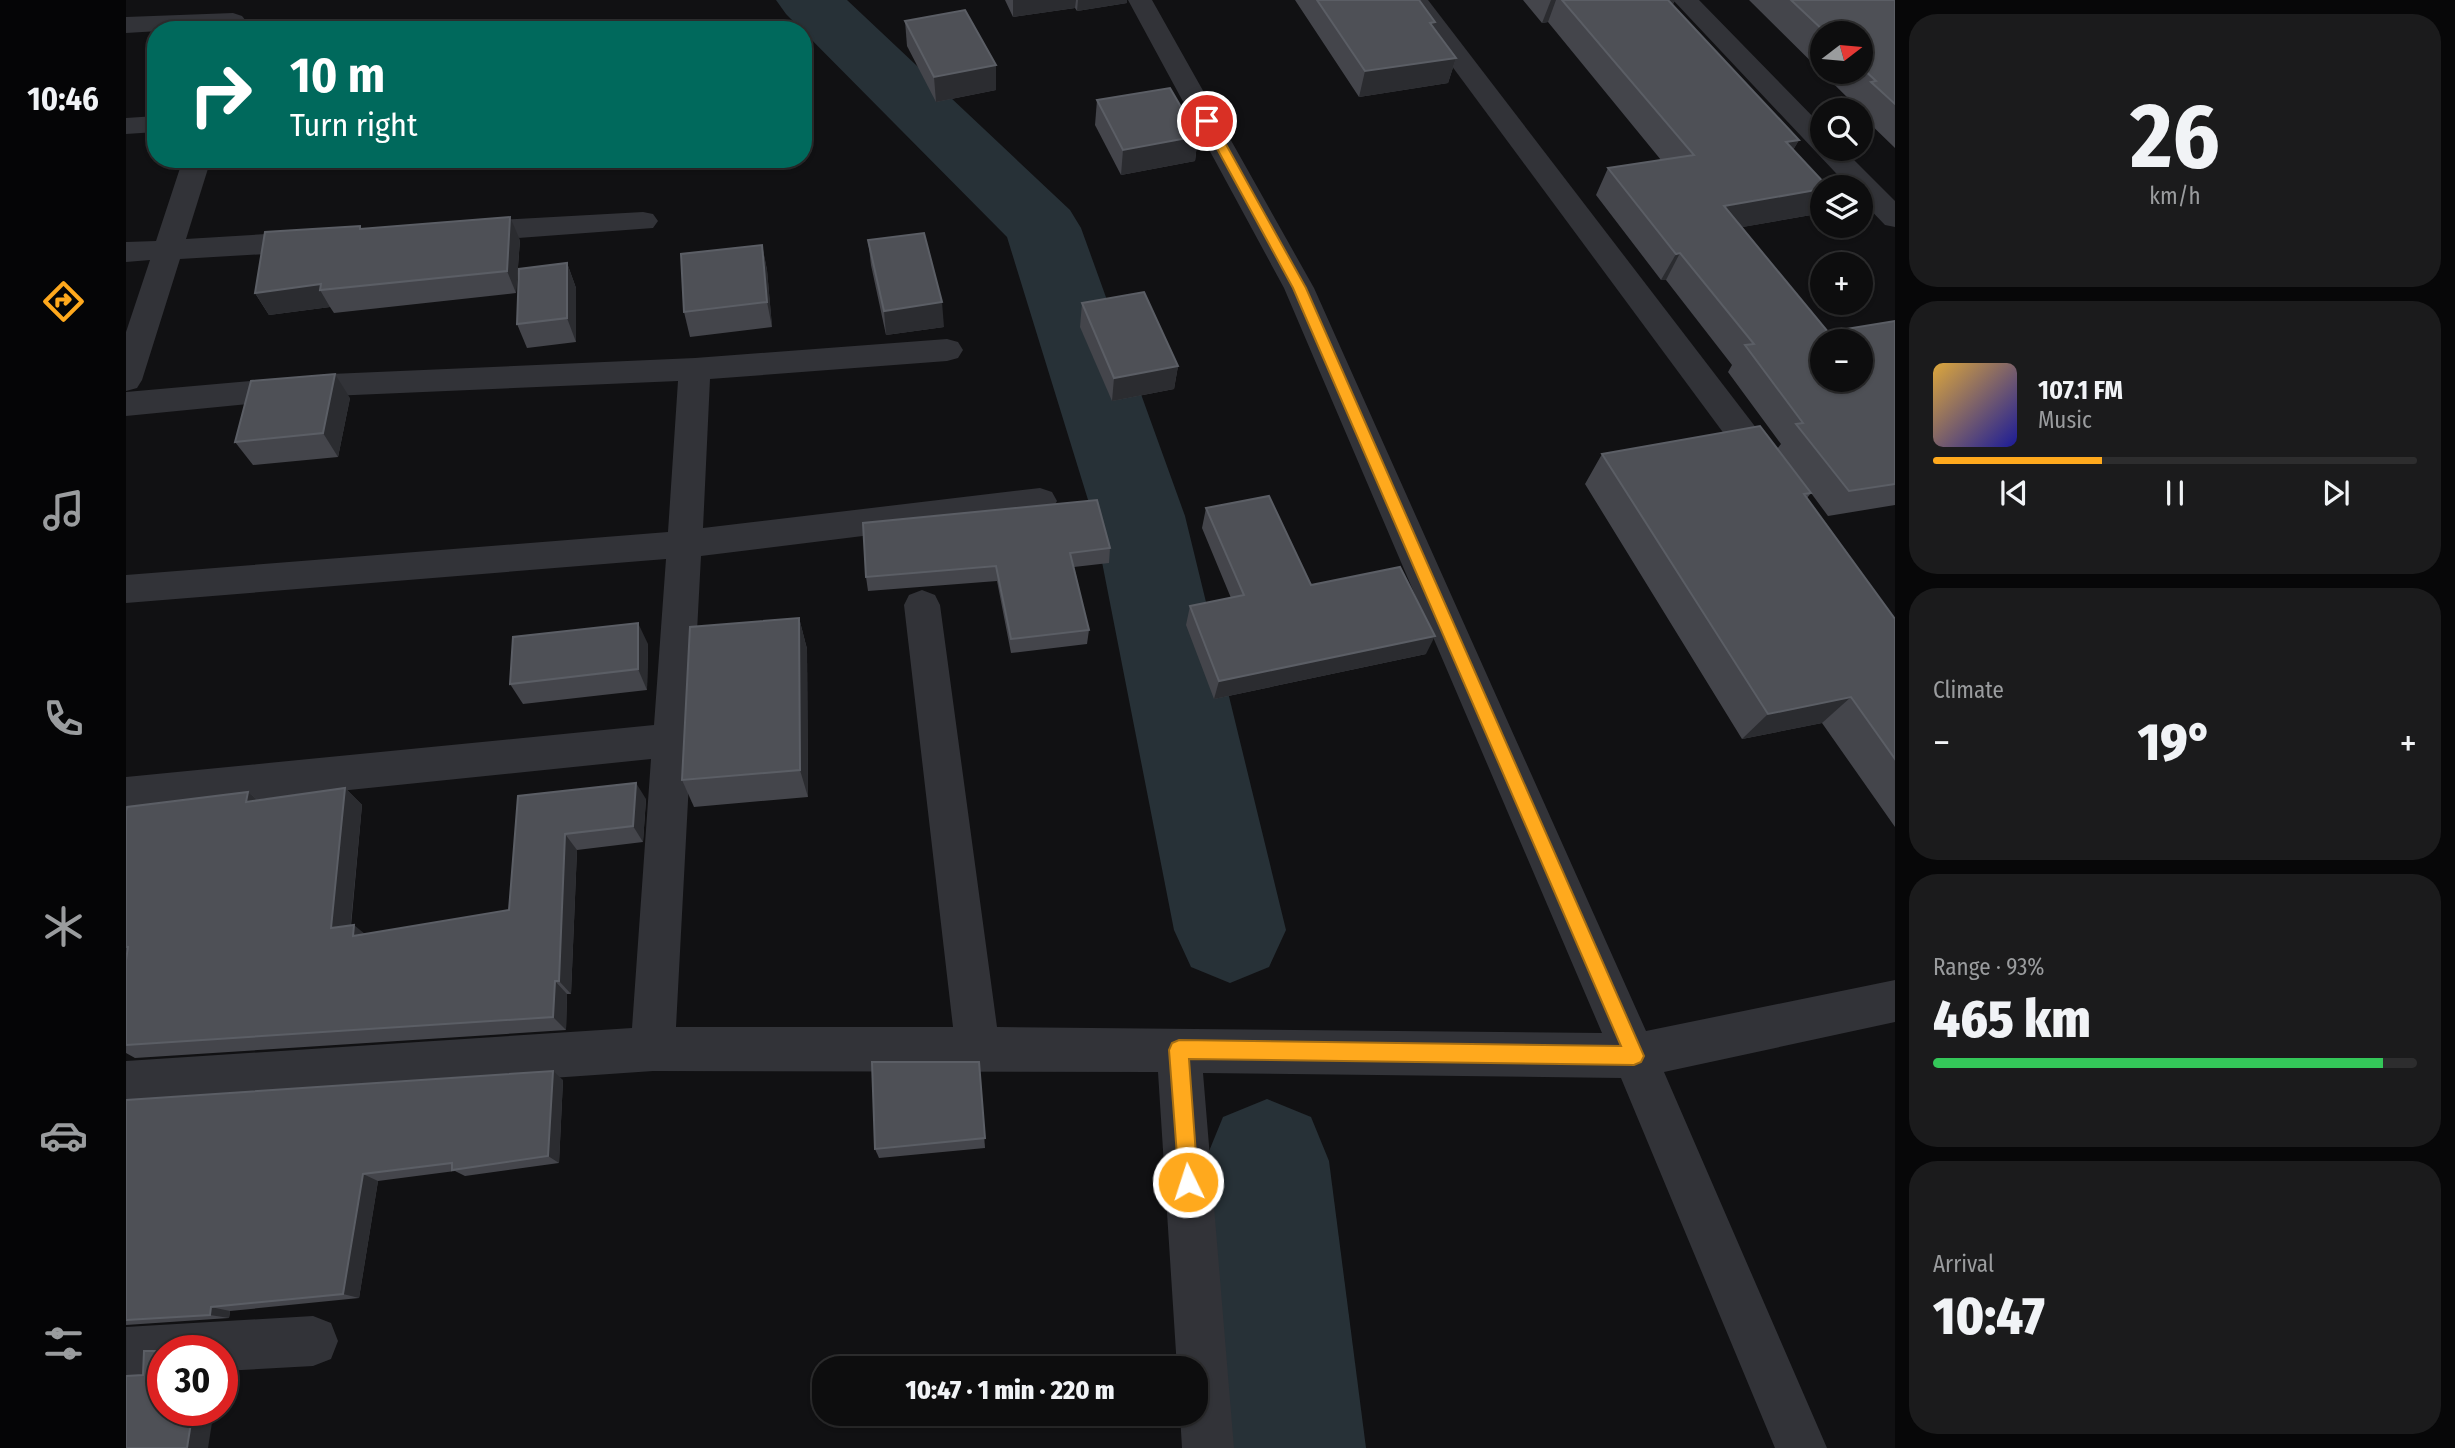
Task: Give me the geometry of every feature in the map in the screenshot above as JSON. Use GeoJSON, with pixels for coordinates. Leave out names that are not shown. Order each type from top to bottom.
{"type":"FeatureCollection","features":[{"type":"Feature","properties":{"kind":"street"},"geometry":{"type":"LineString","coordinates":[[1140,0],[1299,288],[1634,1056],[1801,1448]]}},
{"type":"Feature","properties":{"kind":"street"},"geometry":{"type":"LineString","coordinates":[[1415,0],[1786,490]]}},
{"type":"Feature","properties":{"kind":"street"},"geometry":{"type":"LineString","coordinates":[[1685,0],[1810,130]]}},
{"type":"Feature","properties":{"kind":"street"},"geometry":{"type":"LineString","coordinates":[[180,21],[234,17]]}},
{"type":"Feature","properties":{"kind":"street"},"geometry":{"type":"LineString","coordinates":[[126,25],[147,23]]}},
{"type":"Feature","properties":{"kind":"street"},"geometry":{"type":"LineString","coordinates":[[126,126],[147,125]]}},
{"type":"Feature","properties":{"kind":"street"},"geometry":{"type":"LineString","coordinates":[[1840,161],[1895,218]]}},
{"type":"Feature","properties":{"kind":"street"},"geometry":{"type":"LineString","coordinates":[[126,380],[194,168]]}},
{"type":"Feature","properties":{"kind":"street"},"geometry":{"type":"LineString","coordinates":[[434,234],[643,221]]}},
{"type":"Feature","properties":{"kind":"street"},"geometry":{"type":"LineString","coordinates":[[126,252],[350,239]]}},
{"type":"Feature","properties":{"kind":"street"},"geometry":{"type":"LineString","coordinates":[[126,404],[331,385],[695,369],[947,350]]}},
{"type":"Feature","properties":{"kind":"street"},"geometry":{"type":"LineString","coordinates":[[653,1049],[695,369]]}},
{"type":"Feature","properties":{"kind":"street"},"geometry":{"type":"LineString","coordinates":[[126,589],[684,544],[1040,501]]}},
{"type":"Feature","properties":{"kind":"street"},"geometry":{"type":"LineString","coordinates":[[922,605],[978,1049]]}},
{"type":"Feature","properties":{"kind":"street"},"geometry":{"type":"LineString","coordinates":[[126,795],[672,740]]}},
{"type":"Feature","properties":{"kind":"street"},"geometry":{"type":"LineString","coordinates":[[126,1084],[653,1049],[1179,1050],[1634,1056],[1895,1001]]}},
{"type":"Feature","properties":{"kind":"street"},"geometry":{"type":"LineString","coordinates":[[1179,1050],[1208,1448]]}},
{"type":"Feature","properties":{"kind":"street"},"geometry":{"type":"LineString","coordinates":[[126,1352],[313,1341]]}},
{"type":"Feature","properties":{"kind":"building"},"geometry":{"type":"Polygon","coordinates":[[[1317,0],[1419,0],[1435,22],[1430,23],[1456,58],[1365,71],[1317,0]]]}},
{"type":"Feature","properties":{"kind":"building"},"geometry":{"type":"Polygon","coordinates":[[[1562,0],[1668,0],[1799,140],[1786,142],[1817,175],[1810,175],[1810,191],[1724,206],[1810,310],[1810,315],[1814,315],[1826,329],[1810,329],[1810,392],[1873,392],[1873,329],[1846,329],[1895,321],[1895,484],[1849,491],[1796,424],[1803,423],[1745,345],[1754,344],[1680,253],[1676,254],[1608,168],[1694,155],[1562,0]]]}},
{"type":"Feature","properties":{"kind":"building"},"geometry":{"type":"Polygon","coordinates":[[[1791,0],[1895,0],[1895,104],[1873,84],[1876,81],[1873,78],[1873,21],[1813,21],[1791,0]]]}},
{"type":"Feature","properties":{"kind":"building"},"geometry":{"type":"Polygon","coordinates":[[[965,10],[996,65],[934,77],[905,21],[965,10]]]}},
{"type":"Feature","properties":{"kind":"building"},"geometry":{"type":"Polygon","coordinates":[[[1170,88],[1198,136],[1123,150],[1097,100],[1170,88]]]}},
{"type":"Feature","properties":{"kind":"building"},"geometry":{"type":"Polygon","coordinates":[[[510,217],[507,271],[320,290],[321,284],[255,293],[265,232],[360,226],[360,229],[510,217]]]}},
{"type":"Feature","properties":{"kind":"building"},"geometry":{"type":"Polygon","coordinates":[[[924,233],[942,302],[884,311],[868,240],[924,233]]]}},
{"type":"Feature","properties":{"kind":"building"},"geometry":{"type":"Polygon","coordinates":[[[762,245],[767,302],[684,312],[681,254],[762,245]]]}},
{"type":"Feature","properties":{"kind":"building"},"geometry":{"type":"Polygon","coordinates":[[[567,263],[567,318],[517,324],[519,269],[567,263]]]}},
{"type":"Feature","properties":{"kind":"building"},"geometry":{"type":"Polygon","coordinates":[[[1144,292],[1178,366],[1114,378],[1082,303],[1144,292]]]}},
{"type":"Feature","properties":{"kind":"building"},"geometry":{"type":"Polygon","coordinates":[[[335,374],[323,433],[235,442],[251,381],[335,374]]]}},
{"type":"Feature","properties":{"kind":"building"},"geometry":{"type":"Polygon","coordinates":[[[1760,426],[1811,493],[1804,494],[1895,619],[1895,759],[1851,697],[1768,714],[1602,454],[1760,426]]]}},
{"type":"Feature","properties":{"kind":"building"},"geometry":{"type":"Polygon","coordinates":[[[1269,496],[1311,585],[1400,567],[1435,636],[1219,681],[1190,606],[1244,595],[1206,508],[1269,496]]]}},
{"type":"Feature","properties":{"kind":"building"},"geometry":{"type":"Polygon","coordinates":[[[1097,500],[1110,548],[1070,553],[1089,630],[1011,639],[996,566],[866,577],[863,523],[1097,500]]]}},
{"type":"Feature","properties":{"kind":"building"},"geometry":{"type":"Polygon","coordinates":[[[799,618],[800,770],[682,780],[690,627],[799,618]]]}},
{"type":"Feature","properties":{"kind":"building"},"geometry":{"type":"Polygon","coordinates":[[[638,623],[638,669],[510,684],[513,637],[638,623]]]}},
{"type":"Feature","properties":{"kind":"building"},"geometry":{"type":"Polygon","coordinates":[[[636,783],[633,826],[565,834],[559,981],[555,981],[553,1017],[126,1045],[127,807],[248,792],[246,802],[345,788],[331,928],[354,925],[353,936],[509,910],[518,796],[636,783]]]}},
{"type":"Feature","properties":{"kind":"building"},"geometry":{"type":"Polygon","coordinates":[[[872,1062],[979,1062],[985,1138],[875,1149],[872,1062]]]}},
{"type":"Feature","properties":{"kind":"building"},"geometry":{"type":"Polygon","coordinates":[[[553,1071],[548,1156],[452,1170],[452,1163],[363,1174],[343,1294],[211,1307],[210,1315],[126,1320],[126,1100],[553,1071]]]}},
{"type":"Feature","properties":{"kind":"building"},"geometry":{"type":"Polygon","coordinates":[[[144,1351],[147,1351],[147,1426],[190,1426],[187,1448],[126,1448],[126,1376],[143,1375],[144,1351]]]}},
{"type":"Feature","properties":{"kind":"waterway"},"geometry":{"type":"LineString","coordinates":[[809,0],[1043,228],[1139,516],[1230,930]]}},
{"type":"Feature","properties":{"kind":"waterway"},"geometry":{"type":"LineString","coordinates":[[1267,1161],[1297,1448]]}},
{"type":"Feature","properties":{"kind":"route"},"geometry":{"type":"LineString","coordinates":[[1188,1182],[1179,1050],[1634,1056],[1299,288],[1207,121]]}}]}
